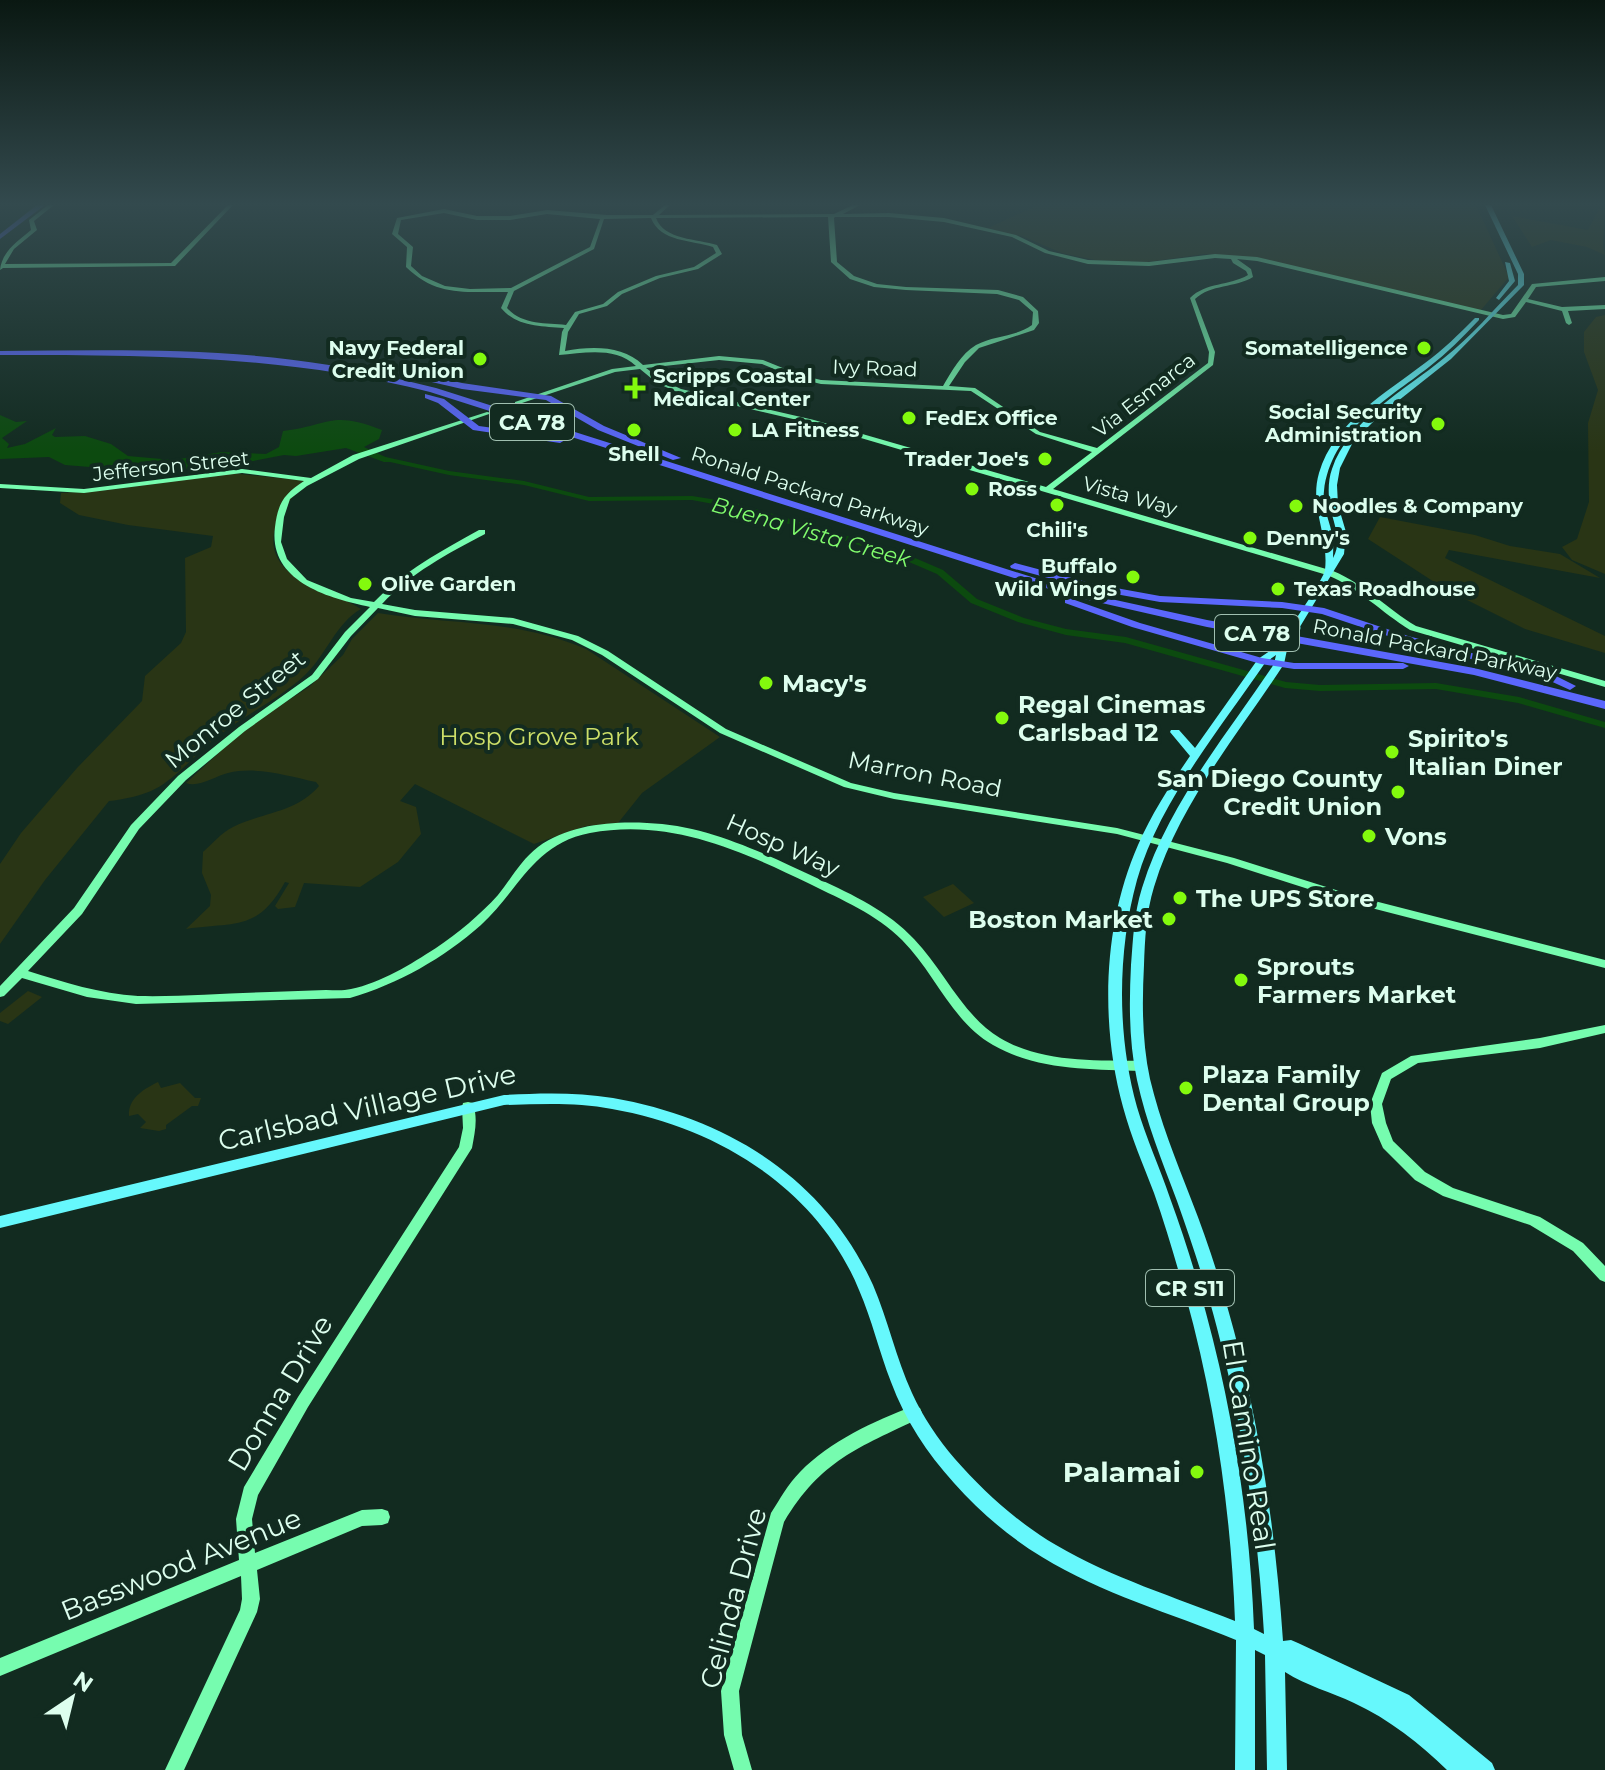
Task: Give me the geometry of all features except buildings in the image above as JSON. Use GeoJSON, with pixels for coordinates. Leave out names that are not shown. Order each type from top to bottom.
{"type":"FeatureCollection","features":[{"type":"Feature","properties":{"kind":"highway","name":"Ronald Packard Parkway"},"geometry":{"type":"LineString","coordinates":[[0,351],[225,351],[360,366],[447,388],[1075,594],[1139,610],[1605,696]]}},
{"type":"Feature","properties":{"kind":"highway","name":"Ronald Packard Parkway"},"geometry":{"type":"LineString","coordinates":[[0,351],[218,355],[328,366],[433,390],[1075,586],[1161,607],[1465,661],[1574,691],[1605,705]]}},
{"type":"Feature","properties":{"kind":"highway"},"geometry":{"type":"LineString","coordinates":[[328,366],[420,392],[441,401],[469,423],[557,439],[731,482]]}},
{"type":"Feature","properties":{"kind":"highway"},"geometry":{"type":"LineString","coordinates":[[360,366],[462,386],[548,398],[601,428],[731,482]]}},
{"type":"Feature","properties":{"kind":"highway"},"geometry":{"type":"LineString","coordinates":[[942,552],[1122,620],[1276,669],[1424,669],[1574,691]]}},
{"type":"Feature","properties":{"kind":"highway"},"geometry":{"type":"LineString","coordinates":[[987,559],[1093,587],[1160,599],[1309,608],[1422,643],[1550,677],[1574,691]]}},
{"type":"Feature","properties":{"kind":"main road"},"geometry":{"type":"LineString","coordinates":[[1309,608],[1342,546],[1333,500],[1334,476],[1342,455],[1368,421],[1441,365],[1508,288]]}},
{"type":"Feature","properties":{"kind":"main road"},"geometry":{"type":"LineString","coordinates":[[1330,573],[1327,563],[1329,542],[1319,492],[1330,452],[1361,415],[1519,288]]}},
{"type":"Feature","properties":{"kind":"main road"},"geometry":{"type":"LineString","coordinates":[[1441,365],[1438,362],[1448,351],[1445,349]]}},
{"type":"Feature","properties":{"kind":"main road","name":"CR S11"},"geometry":{"type":"LineString","coordinates":[[1283,645],[1309,608]]}},
{"type":"Feature","properties":{"kind":"main road","name":"El Camino Real"},"geometry":{"type":"LineString","coordinates":[[1245,1770],[1249,1669],[1238,1523],[1228,1452],[1207,1347],[1128,1097],[1122,1065],[1117,996],[1123,915],[1147,838],[1164,805],[1259,665],[1283,645]]}},
{"type":"Feature","properties":{"kind":"main road","name":"El Camino Real"},"geometry":{"type":"LineString","coordinates":[[1277,1770],[1276,1651],[1262,1513],[1230,1347],[1183,1196],[1148,1097],[1141,1066],[1135,998],[1140,918],[1163,842],[1182,805],[1276,669],[1283,645]]}},
{"type":"Feature","properties":{"kind":"main road"},"geometry":{"type":"LineString","coordinates":[[1175,732],[1196,756]]}},
{"type":"Feature","properties":{"kind":"main road","name":"Carlsbad Village Drive"},"geometry":{"type":"LineString","coordinates":[[0,1222],[468,1107],[535,1098],[570,1097],[620,1103],[696,1124],[757,1156],[805,1196],[826,1220],[849,1254],[869,1294],[914,1413],[963,1480],[1029,1538],[1107,1580],[1276,1651],[1293,1666],[1366,1699],[1394,1715],[1461,1770]]}},
{"type":"Feature","properties":{"kind":"main road","name":"Carlsbad Village Drive"},"geometry":{"type":"LineString","coordinates":[[1276,1651],[1291,1650],[1382,1691],[1436,1727],[1485,1770]]}},
{"type":"Feature","properties":{"kind":"street"},"geometry":{"type":"LineString","coordinates":[[448,288],[461,293],[517,288]]}},
{"type":"Feature","properties":{"kind":"street"},"geometry":{"type":"LineString","coordinates":[[561,354],[577,313],[605,305],[633,288]]}},
{"type":"Feature","properties":{"kind":"street"},"geometry":{"type":"LineString","coordinates":[[903,288],[1003,292],[1020,297],[1036,312],[1035,325],[1031,330],[994,339],[974,349],[958,366],[945,387]]}},
{"type":"Feature","properties":{"kind":"street","name":"Via Esmarca"},"geometry":{"type":"LineString","coordinates":[[1047,490],[1211,364],[1212,352],[1194,300],[1205,289],[1213,288]]}},
{"type":"Feature","properties":{"kind":"street"},"geometry":{"type":"LineString","coordinates":[[1375,288],[1488,314],[1513,316],[1531,288]]}},
{"type":"Feature","properties":{"kind":"street"},"geometry":{"type":"LineString","coordinates":[[512,290],[504,308],[510,315],[524,321],[569,327]]}},
{"type":"Feature","properties":{"kind":"street"},"geometry":{"type":"LineString","coordinates":[[1526,300],[1563,309],[1605,307]]}},
{"type":"Feature","properties":{"kind":"street"},"geometry":{"type":"LineString","coordinates":[[1563,309],[1568,313],[1569,323]]}},
{"type":"Feature","properties":{"kind":"street"},"geometry":{"type":"LineString","coordinates":[[563,346],[583,351]]}},
{"type":"Feature","properties":{"kind":"street","name":"Vista Way"},"geometry":{"type":"LineString","coordinates":[[561,354],[583,351],[617,353],[632,358],[658,383],[679,391],[798,417],[1330,573],[1361,586],[1391,615],[1421,631],[1605,684]]}},
{"type":"Feature","properties":{"kind":"street","name":"Vista Way"},"geometry":{"type":"LineString","coordinates":[[561,354],[608,354],[638,366]]}},
{"type":"Feature","properties":{"kind":"street","name":"Ivy Road"},"geometry":{"type":"LineString","coordinates":[[638,366],[741,358],[767,363],[821,382],[945,387],[982,392],[996,406],[1035,431],[1098,451]]}},
{"type":"Feature","properties":{"kind":"street"},"geometry":{"type":"LineString","coordinates":[[521,405],[536,396],[600,374],[638,366]]}},
{"type":"Feature","properties":{"kind":"street"},"geometry":{"type":"LineString","coordinates":[[313,481],[356,457],[548,398],[638,366]]}},
{"type":"Feature","properties":{"kind":"street","name":"Jefferson Street"},"geometry":{"type":"LineString","coordinates":[[0,486],[84,491],[242,471],[313,481]]}},
{"type":"Feature","properties":{"kind":"street","name":"Marron Road"},"geometry":{"type":"LineString","coordinates":[[313,481],[312,486],[287,503],[280,517],[277,542],[283,560],[293,573],[322,591],[415,613],[513,621],[575,638],[605,653],[723,731],[848,785],[894,796],[1147,838],[1352,899],[1605,964]]}},
{"type":"Feature","properties":{"kind":"street","name":"Monroe Street"},"geometry":{"type":"LineString","coordinates":[[0,993],[78,911],[127,837],[149,811],[204,759],[315,677],[373,605],[414,570],[482,532]]}},
{"type":"Feature","properties":{"kind":"street","name":"Hosp Way"},"geometry":{"type":"LineString","coordinates":[[20,973],[87,993],[136,1000],[350,994],[391,981],[469,927],[492,907],[527,861],[558,840],[593,829],[658,827],[689,830],[737,845],[877,915],[918,950],[973,1024],[1010,1049],[1041,1059],[1141,1066]]}},
{"type":"Feature","properties":{"kind":"street"},"geometry":{"type":"LineString","coordinates":[[1605,1029],[1540,1043],[1415,1059],[1386,1076],[1376,1104],[1379,1123],[1388,1144],[1420,1176],[1448,1192],[1535,1221],[1578,1247],[1605,1276]]}},
{"type":"Feature","properties":{"kind":"street","name":"Donna Drive"},"geometry":{"type":"LineString","coordinates":[[174,1770],[248,1612],[249,1564],[244,1519],[250,1493],[303,1402],[465,1148],[470,1128],[468,1107]]}},
{"type":"Feature","properties":{"kind":"street","name":"Celinda Drive"},"geometry":{"type":"LineString","coordinates":[[743,1770],[733,1735],[730,1691],[777,1519],[789,1494],[826,1456],[914,1413]]}},
{"type":"Feature","properties":{"kind":"street","name":"Basswood Avenue"},"geometry":{"type":"LineString","coordinates":[[0,1667],[362,1518],[382,1517]]}},
{"type":"Feature","properties":{"kind":"green space"},"geometry":{"type":"Polygon","coordinates":[[[1385,288],[1500,288],[1481,310],[1385,288]]]}},
{"type":"Feature","properties":{"kind":"green space"},"geometry":{"type":"Polygon","coordinates":[[[1605,315],[1605,574],[1572,560],[1562,547],[1577,539],[1589,502],[1588,423],[1598,390],[1584,352],[1584,332],[1596,317],[1605,315]]]}},
{"type":"Feature","properties":{"kind":"green space"},"geometry":{"type":"Polygon","coordinates":[[[230,473],[309,481],[282,513],[273,539],[275,551],[281,564],[293,575],[361,609],[345,622],[306,674],[221,734],[172,778],[145,793],[109,801],[45,880],[0,944],[0,864],[21,833],[77,768],[142,701],[145,676],[181,643],[186,632],[185,558],[211,547],[213,536],[79,515],[60,503],[61,493],[109,490],[230,473]]]}},
{"type":"Feature","properties":{"kind":"green space"},"geometry":{"type":"Polygon","coordinates":[[[1380,517],[1560,554],[1600,578],[1449,550],[1445,558],[1605,636],[1605,653],[1525,629],[1445,589],[1368,539],[1380,517]]]}},
{"type":"Feature","properties":{"kind":"green space","name":"Hosp Grove Park"},"geometry":{"type":"Polygon","coordinates":[[[378,613],[484,624],[560,639],[586,649],[720,737],[642,793],[618,823],[586,826],[534,844],[415,784],[400,801],[416,807],[421,834],[398,862],[360,887],[304,883],[295,907],[278,909],[275,906],[289,883],[285,882],[275,898],[255,917],[233,924],[186,929],[210,906],[211,895],[202,873],[203,852],[229,829],[290,807],[319,786],[316,782],[295,777],[250,771],[228,773],[196,784],[186,783],[248,726],[309,687],[343,655],[352,639],[378,613]]]}},
{"type":"Feature","properties":{"kind":"green space"},"geometry":{"type":"Polygon","coordinates":[[[953,884],[974,903],[944,917],[923,897],[953,884]]]}},
{"type":"Feature","properties":{"kind":"green space"},"geometry":{"type":"Polygon","coordinates":[[[28,991],[42,997],[8,1024],[0,1021],[0,1013],[28,991]]]}},
{"type":"Feature","properties":{"kind":"green space"},"geometry":{"type":"Polygon","coordinates":[[[158,1082],[161,1088],[180,1083],[195,1098],[201,1098],[198,1106],[192,1106],[166,1125],[166,1129],[140,1128],[146,1122],[138,1114],[129,1116],[131,1104],[142,1091],[158,1082]]]}},
{"type":"Feature","properties":{"kind":"shaded area"},"geometry":{"type":"Polygon","coordinates":[[[0,415],[16,422],[27,421],[2,438],[9,444],[7,448],[25,444],[56,428],[52,435],[55,437],[85,436],[111,444],[128,456],[173,460],[222,452],[266,454],[279,447],[283,431],[331,421],[352,421],[382,430],[379,439],[364,447],[396,462],[384,462],[346,448],[238,464],[153,472],[65,465],[49,457],[0,459],[0,415]]]}},
{"type":"Feature","properties":{"kind":"waterway","name":"Buena Vista Creek"},"geometry":{"type":"LineString","coordinates":[[384,458],[449,473],[524,483],[589,499],[692,498],[736,506],[898,554],[940,572],[974,601],[1021,620],[1066,632],[1126,640],[1285,685],[1320,688],[1436,686],[1519,700],[1605,725]]}},
{"type":"Feature","properties":{"kind":"place","name":"Somatelligence"},"geometry":{"type":"Point","coordinates":[1424,348]}},
{"type":"Feature","properties":{"kind":"place","name":"Navy Federal Credit Union"},"geometry":{"type":"Point","coordinates":[480,359]}},
{"type":"Feature","properties":{"kind":"place","name":"Scripps Coastal Medical Center"},"geometry":{"type":"Point","coordinates":[635,388]}},
{"type":"Feature","properties":{"kind":"place","name":"FedEx Office"},"geometry":{"type":"Point","coordinates":[909,418]}},
{"type":"Feature","properties":{"kind":"place","name":"Social Security Administration"},"geometry":{"type":"Point","coordinates":[1438,424]}},
{"type":"Feature","properties":{"kind":"place","name":"Shell"},"geometry":{"type":"Point","coordinates":[634,430]}},
{"type":"Feature","properties":{"kind":"place","name":"LA Fitness"},"geometry":{"type":"Point","coordinates":[735,430]}},
{"type":"Feature","properties":{"kind":"place","name":"Trader Joe's"},"geometry":{"type":"Point","coordinates":[1045,459]}},
{"type":"Feature","properties":{"kind":"place","name":"Ross"},"geometry":{"type":"Point","coordinates":[972,489]}},
{"type":"Feature","properties":{"kind":"place","name":"Chili's"},"geometry":{"type":"Point","coordinates":[1057,505]}},
{"type":"Feature","properties":{"kind":"place","name":"Noodles & Company"},"geometry":{"type":"Point","coordinates":[1296,506]}},
{"type":"Feature","properties":{"kind":"place","name":"Denny's"},"geometry":{"type":"Point","coordinates":[1250,538]}},
{"type":"Feature","properties":{"kind":"place","name":"Buffalo Wild Wings"},"geometry":{"type":"Point","coordinates":[1133,577]}},
{"type":"Feature","properties":{"kind":"place","name":"Olive Garden"},"geometry":{"type":"Point","coordinates":[365,584]}},
{"type":"Feature","properties":{"kind":"place","name":"Texas Roadhouse"},"geometry":{"type":"Point","coordinates":[1278,589]}},
{"type":"Feature","properties":{"kind":"place","name":"Macy's"},"geometry":{"type":"Point","coordinates":[766,683]}},
{"type":"Feature","properties":{"kind":"place","name":"Regal Cinemas Carlsbad 12"},"geometry":{"type":"Point","coordinates":[1002,718]}},
{"type":"Feature","properties":{"kind":"place","name":"Spirito's Italian Diner"},"geometry":{"type":"Point","coordinates":[1392,752]}},
{"type":"Feature","properties":{"kind":"place","name":"San Diego County Credit Union"},"geometry":{"type":"Point","coordinates":[1398,792]}},
{"type":"Feature","properties":{"kind":"place","name":"Vons"},"geometry":{"type":"Point","coordinates":[1369,836]}},
{"type":"Feature","properties":{"kind":"place","name":"The UPS Store"},"geometry":{"type":"Point","coordinates":[1180,898]}},
{"type":"Feature","properties":{"kind":"place","name":"Boston Market"},"geometry":{"type":"Point","coordinates":[1169,919]}},
{"type":"Feature","properties":{"kind":"place","name":"Sprouts Farmers Market"},"geometry":{"type":"Point","coordinates":[1241,980]}},
{"type":"Feature","properties":{"kind":"place","name":"Plaza Family Dental Group"},"geometry":{"type":"Point","coordinates":[1186,1088]}},
{"type":"Feature","properties":{"kind":"place","name":"Palamai"},"geometry":{"type":"Point","coordinates":[1197,1472]}}]}
